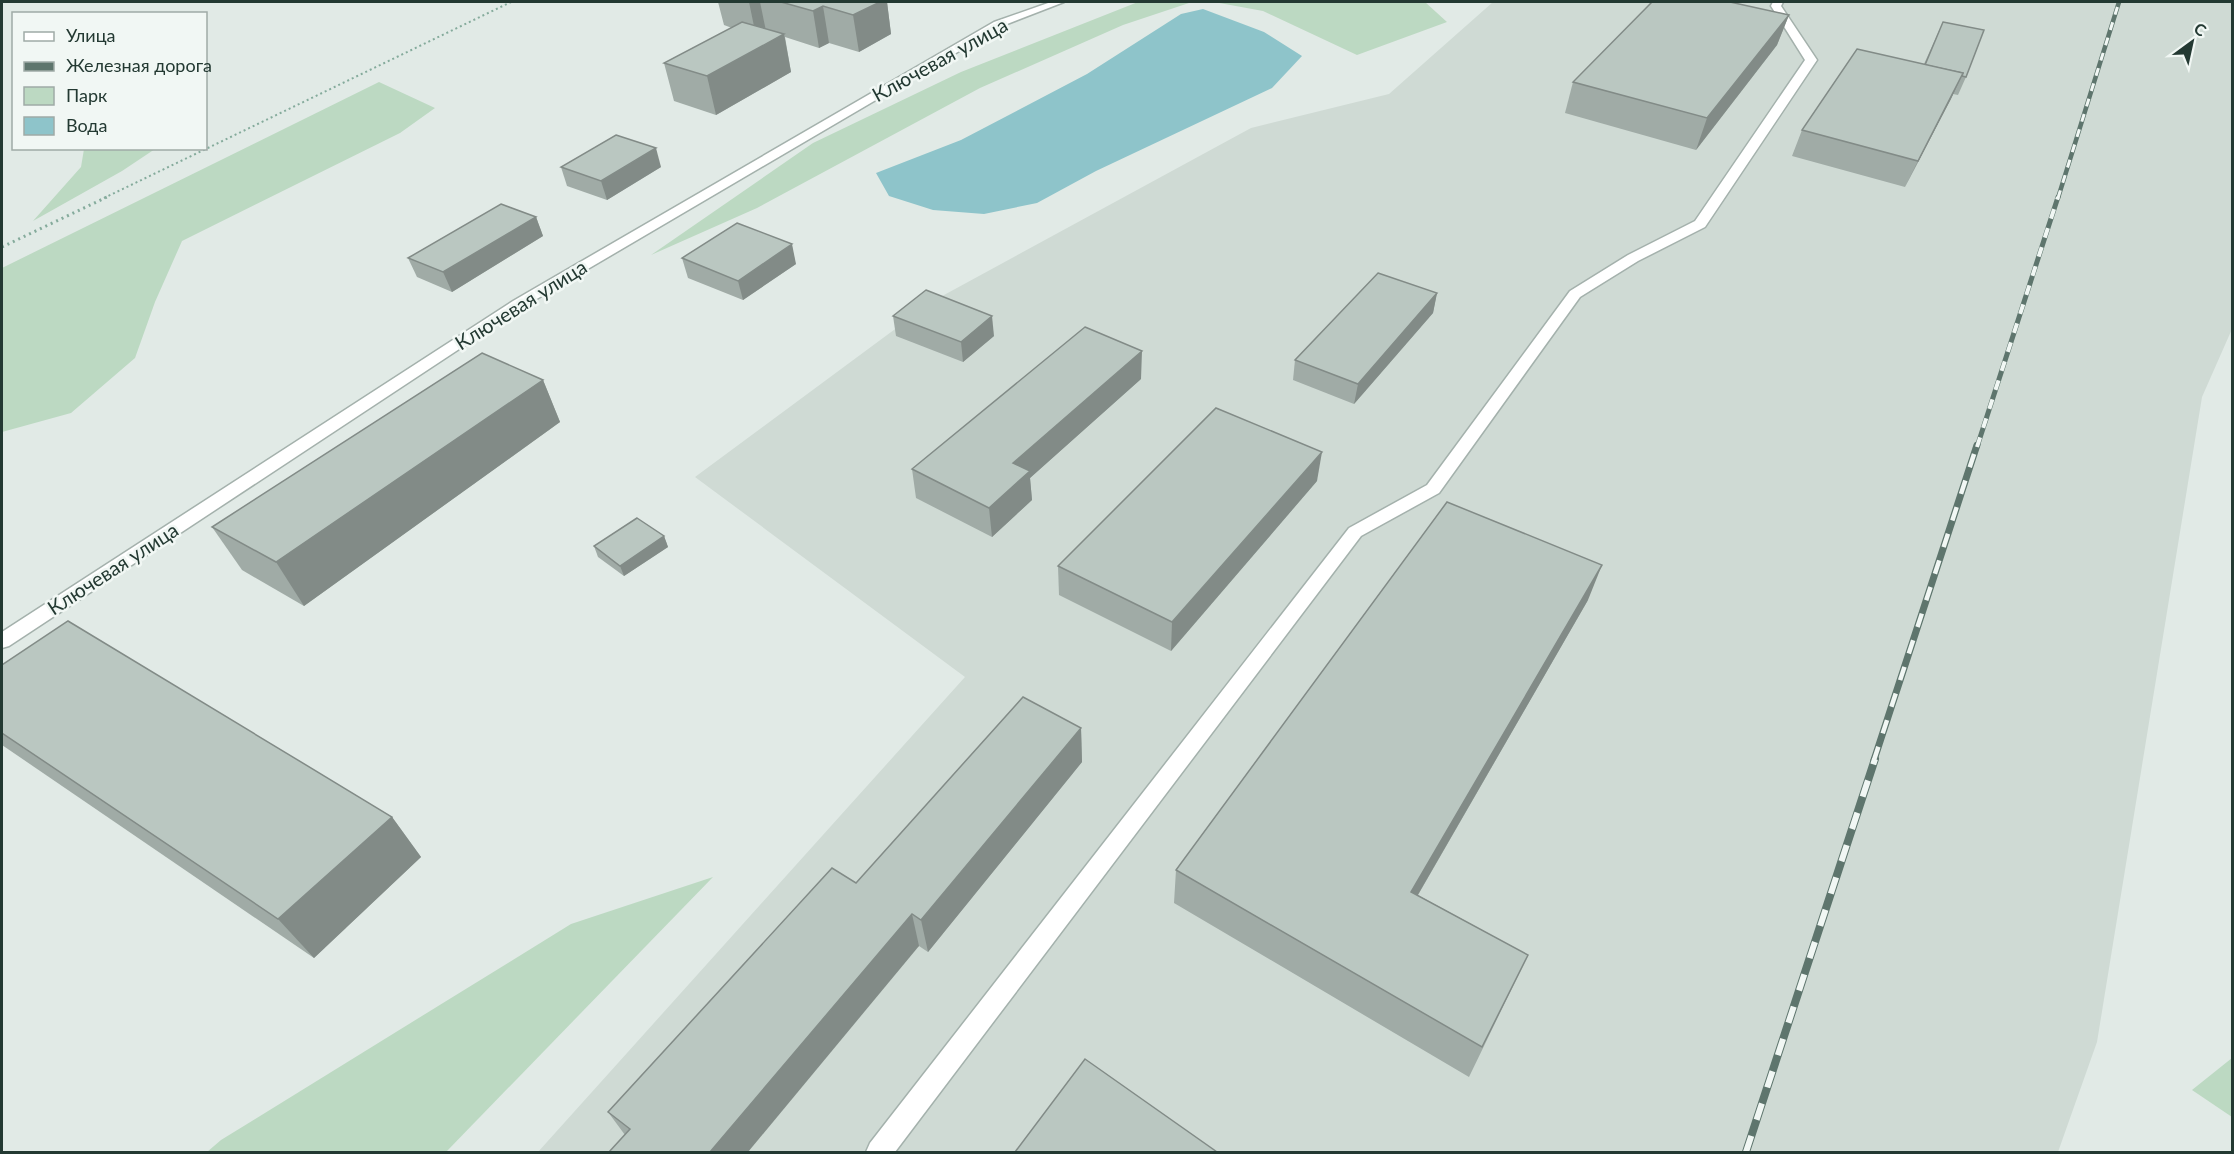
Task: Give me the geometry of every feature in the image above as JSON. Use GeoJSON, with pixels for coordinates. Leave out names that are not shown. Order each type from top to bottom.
{"type":"FeatureCollection","features":[{"type":"Feature","properties":{"kind":"street","name":"Ключевая улица"},"geometry":{"type":"LineString","coordinates":[[2,641],[518,304],[998,24],[1059,2]]}},
{"type":"Feature","properties":{"kind":"street"},"geometry":{"type":"LineString","coordinates":[[879,1152],[1355,532],[1433,489],[1575,294],[1633,258],[1700,224],[1811,60],[1776,6],[1778,2]]}},
{"type":"Feature","properties":{"kind":"path"},"geometry":{"type":"LineString","coordinates":[[207,149],[512,2]]}},
{"type":"Feature","properties":{"kind":"path"},"geometry":{"type":"LineString","coordinates":[[2,247],[204,150]]}},
{"type":"Feature","properties":{"kind":"shaded area"},"geometry":{"type":"Polygon","coordinates":[[[1493,2],[2232,2],[2232,329],[2202,397],[2097,1042],[2058,1152],[538,1152],[965,677],[695,477],[933,301],[1251,128],[1389,94],[1493,2]]]}},
{"type":"Feature","properties":{"kind":"green space"},"geometry":{"type":"Polygon","coordinates":[[[1138,2],[1192,2],[1123,25],[980,88],[757,208],[651,255],[813,143],[961,72],[1138,2]]]}},
{"type":"Feature","properties":{"kind":"green space"},"geometry":{"type":"Polygon","coordinates":[[[1214,2],[1425,2],[1447,22],[1357,55],[1263,11],[1214,2]]]}},
{"type":"Feature","properties":{"kind":"green space"},"geometry":{"type":"Polygon","coordinates":[[[379,82],[435,108],[400,133],[182,241],[155,302],[135,358],[71,413],[2,432],[2,268],[379,82]]]}},
{"type":"Feature","properties":{"kind":"green space"},"geometry":{"type":"Polygon","coordinates":[[[84,150],[154,150],[122,171],[33,221],[81,167],[84,150]]]}},
{"type":"Feature","properties":{"kind":"green space"},"geometry":{"type":"Polygon","coordinates":[[[713,877],[446,1152],[207,1152],[221,1140],[571,924],[713,877]]]}},
{"type":"Feature","properties":{"kind":"green space"},"geometry":{"type":"Polygon","coordinates":[[[2232,1058],[2232,1117],[2192,1090],[2232,1058]]]}},
{"type":"Feature","properties":{"kind":"water"},"geometry":{"type":"Polygon","coordinates":[[[1203,9],[1264,32],[1302,56],[1272,88],[1096,171],[1037,203],[984,214],[933,210],[889,196],[876,173],[961,140],[1087,74],[1181,14],[1203,9]]]}},
{"type":"Feature","properties":{"kind":"building"},"geometry":{"type":"Polygon","coordinates":[[[781,2],[880,2],[853,15],[823,6],[813,11],[781,2]]]}},
{"type":"Feature","properties":{"kind":"building"},"geometry":{"type":"Polygon","coordinates":[[[1652,2],[1730,2],[1789,15],[1707,118],[1573,82],[1652,2]]]}},
{"type":"Feature","properties":{"kind":"building"},"geometry":{"type":"Polygon","coordinates":[[[742,22],[784,34],[707,76],[664,63],[742,22]]]}},
{"type":"Feature","properties":{"kind":"building"},"geometry":{"type":"Polygon","coordinates":[[[1943,22],[1984,30],[1966,77],[1962,76],[1963,73],[1925,65],[1943,22]]]}},
{"type":"Feature","properties":{"kind":"building"},"geometry":{"type":"Polygon","coordinates":[[[1857,49],[1963,73],[1918,161],[1802,130],[1857,49]]]}},
{"type":"Feature","properties":{"kind":"building"},"geometry":{"type":"Polygon","coordinates":[[[616,135],[656,148],[601,181],[561,167],[616,135]]]}},
{"type":"Feature","properties":{"kind":"building"},"geometry":{"type":"Polygon","coordinates":[[[501,204],[536,217],[443,272],[408,258],[501,204]]]}},
{"type":"Feature","properties":{"kind":"building"},"geometry":{"type":"Polygon","coordinates":[[[737,223],[792,244],[738,281],[682,258],[737,223]]]}},
{"type":"Feature","properties":{"kind":"building"},"geometry":{"type":"Polygon","coordinates":[[[1378,273],[1437,293],[1358,384],[1295,360],[1378,273]]]}},
{"type":"Feature","properties":{"kind":"building"},"geometry":{"type":"Polygon","coordinates":[[[926,290],[992,316],[961,342],[893,316],[926,290]]]}},
{"type":"Feature","properties":{"kind":"building"},"geometry":{"type":"Polygon","coordinates":[[[1085,327],[1142,351],[1013,463],[1030,471],[989,508],[912,469],[1085,327]]]}},
{"type":"Feature","properties":{"kind":"building"},"geometry":{"type":"Polygon","coordinates":[[[482,353],[543,380],[276,562],[212,527],[482,353]]]}},
{"type":"Feature","properties":{"kind":"building"},"geometry":{"type":"Polygon","coordinates":[[[1216,408],[1322,452],[1172,622],[1058,566],[1216,408]]]}},
{"type":"Feature","properties":{"kind":"building"},"geometry":{"type":"Polygon","coordinates":[[[1447,502],[1602,565],[1411,892],[1528,955],[1482,1047],[1176,870],[1447,502]]]}},
{"type":"Feature","properties":{"kind":"building"},"geometry":{"type":"Polygon","coordinates":[[[637,518],[664,536],[620,566],[594,546],[637,518]]]}},
{"type":"Feature","properties":{"kind":"building"},"geometry":{"type":"Polygon","coordinates":[[[68,621],[392,817],[278,919],[2,733],[2,665],[68,621]]]}},
{"type":"Feature","properties":{"kind":"building"},"geometry":{"type":"Polygon","coordinates":[[[1023,697],[1081,728],[921,920],[912,914],[710,1152],[609,1152],[630,1129],[608,1112],[832,868],[856,883],[1023,697]]]}},
{"type":"Feature","properties":{"kind":"building"},"geometry":{"type":"Polygon","coordinates":[[[1085,1059],[1217,1152],[1015,1152],[1085,1059]]]}},
{"type":"Feature","properties":{"kind":"railway"},"geometry":{"type":"LineString","coordinates":[[2058,198],[2119,2]]}},
{"type":"Feature","properties":{"kind":"railway"},"geometry":{"type":"LineString","coordinates":[[1977,447],[2058,197]]}},
{"type":"Feature","properties":{"kind":"railway"},"geometry":{"type":"LineString","coordinates":[[1874,760],[1977,445]]}},
{"type":"Feature","properties":{"kind":"railway"},"geometry":{"type":"LineString","coordinates":[[1746,1152],[1875,759]]}}]}
